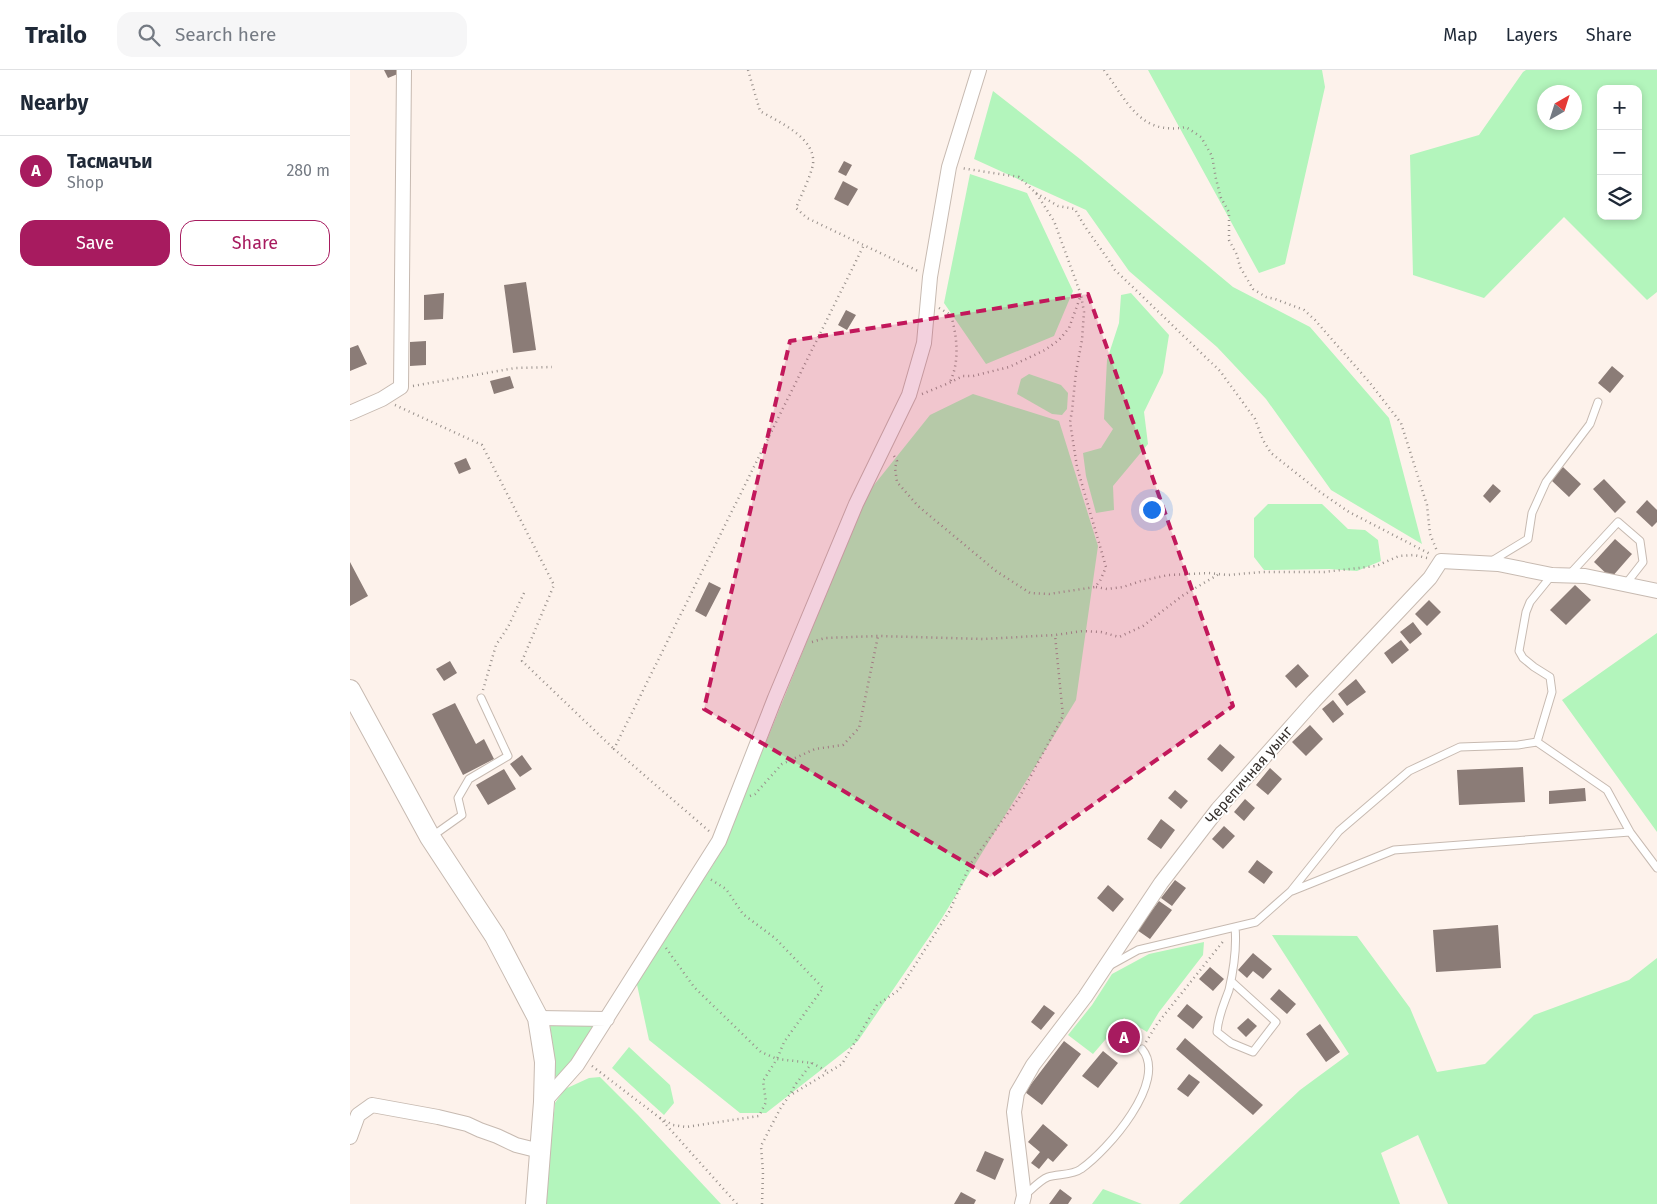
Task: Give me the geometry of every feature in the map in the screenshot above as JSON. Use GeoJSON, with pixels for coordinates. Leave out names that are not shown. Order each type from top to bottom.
{"type":"FeatureCollection","features":[{"type":"Feature","properties":{"kind":"main road"},"geometry":{"type":"LineString","coordinates":[[350,690],[430,837],[495,936],[538,1018],[545,1062],[544,1102],[536,1204]]}},
{"type":"Feature","properties":{"kind":"street"},"geometry":{"type":"LineString","coordinates":[[350,413],[382,399],[401,387],[404,70]]}},
{"type":"Feature","properties":{"kind":"street"},"geometry":{"type":"LineString","coordinates":[[544,1102],[577,1065],[700,873],[719,840],[796,646],[856,504],[910,395],[924,343],[930,278],[949,167],[979,70]]}},
{"type":"Feature","properties":{"kind":"street"},"geometry":{"type":"LineString","coordinates":[[1441,561],[1498,564],[1552,575],[1585,576],[1657,591]]}},
{"type":"Feature","properties":{"kind":"street","name":"Черепичная уынг"},"geometry":{"type":"LineString","coordinates":[[1023,1200],[1014,1112],[1017,1093],[1033,1065],[1085,998],[1161,883],[1218,809],[1314,700],[1430,578],[1441,561]]}},
{"type":"Feature","properties":{"kind":"street"},"geometry":{"type":"LineString","coordinates":[[538,1018],[607,1019]]}},
{"type":"Feature","properties":{"kind":"street"},"geometry":{"type":"LineString","coordinates":[[350,1138],[358,1115],[372,1105],[467,1124],[516,1146],[540,1151]]}},
{"type":"Feature","properties":{"kind":"lane"},"geometry":{"type":"LineString","coordinates":[[1487,563],[1528,539],[1532,513],[1546,482],[1590,424],[1598,402]]}},
{"type":"Feature","properties":{"kind":"lane"},"geometry":{"type":"LineString","coordinates":[[1569,575],[1618,522],[1640,541],[1643,562],[1625,585]]}},
{"type":"Feature","properties":{"kind":"lane"},"geometry":{"type":"LineString","coordinates":[[1537,742],[1552,692],[1550,677],[1523,658],[1519,651],[1526,612],[1530,602],[1552,575]]}},
{"type":"Feature","properties":{"kind":"lane"},"geometry":{"type":"LineString","coordinates":[[430,837],[462,815],[458,798],[469,779],[508,756],[481,698]]}},
{"type":"Feature","properties":{"kind":"lane"},"geometry":{"type":"LineString","coordinates":[[1102,970],[1138,950],[1256,922],[1291,891],[1340,831],[1409,771],[1460,747],[1518,745],[1537,742],[1607,790],[1630,832],[1657,868]]}},
{"type":"Feature","properties":{"kind":"lane"},"geometry":{"type":"LineString","coordinates":[[1291,891],[1394,850],[1630,832]]}},
{"type":"Feature","properties":{"kind":"lane"},"geometry":{"type":"LineString","coordinates":[[1230,981],[1276,1022],[1253,1052],[1231,1043],[1217,1032],[1218,1019],[1230,981],[1237,947],[1235,926]]}},
{"type":"Feature","properties":{"kind":"lane"},"geometry":{"type":"LineString","coordinates":[[1023,1200],[1046,1178],[1080,1171],[1124,1126],[1141,1097],[1148,1074],[1148,1056],[1142,1049]]}},
{"type":"Feature","properties":{"kind":"path"},"geometry":{"type":"LineString","coordinates":[[748,70],[760,111],[801,136],[809,145],[814,163],[796,208],[807,218],[930,278]]}},
{"type":"Feature","properties":{"kind":"path"},"geometry":{"type":"LineString","coordinates":[[1104,70],[1134,113],[1145,121],[1154,127],[1172,130],[1186,127],[1201,137],[1212,156],[1221,198],[1229,212],[1229,240],[1237,255],[1240,267],[1253,289],[1266,298],[1276,299],[1304,310],[1316,320],[1370,383],[1401,423],[1427,505],[1430,534],[1441,561]]}},
{"type":"Feature","properties":{"kind":"path"},"geometry":{"type":"LineString","coordinates":[[949,167],[1019,177],[1036,193],[1058,206],[1075,209],[1084,227],[1105,254],[1114,270],[1220,371],[1255,419],[1263,440],[1271,452],[1348,512],[1427,551],[1441,561]]}},
{"type":"Feature","properties":{"kind":"path"},"geometry":{"type":"LineString","coordinates":[[1036,193],[1054,221],[1081,295],[1084,312],[1082,340],[1070,422],[1077,467],[1106,567],[1095,587]]}},
{"type":"Feature","properties":{"kind":"path"},"geometry":{"type":"LineString","coordinates":[[614,749],[864,245]]}},
{"type":"Feature","properties":{"kind":"path"},"geometry":{"type":"LineString","coordinates":[[910,395],[926,393],[963,376],[973,376],[1010,367],[1045,350],[1059,340],[1069,328],[1081,295]]}},
{"type":"Feature","properties":{"kind":"path"},"geometry":{"type":"LineString","coordinates":[[927,305],[943,310],[950,315],[955,329],[957,351],[954,373],[949,383]]}},
{"type":"Feature","properties":{"kind":"path"},"geometry":{"type":"LineString","coordinates":[[401,387],[515,368],[552,367]]}},
{"type":"Feature","properties":{"kind":"path"},"geometry":{"type":"LineString","coordinates":[[382,399],[482,445],[554,585],[522,662],[614,749],[719,840]]}},
{"type":"Feature","properties":{"kind":"path"},"geometry":{"type":"LineString","coordinates":[[885,446],[891,451],[897,461],[895,468],[897,482],[918,506],[996,571],[1030,593],[1049,594],[1095,587],[1107,589],[1123,587],[1141,580],[1168,575],[1324,572],[1376,566],[1399,556],[1414,555],[1441,561]]}},
{"type":"Feature","properties":{"kind":"path"},"geometry":{"type":"LineString","coordinates":[[796,646],[825,638],[878,636],[984,639],[1055,635],[1083,631],[1101,632],[1119,637],[1143,626],[1182,596],[1219,574]]}},
{"type":"Feature","properties":{"kind":"path"},"geometry":{"type":"LineString","coordinates":[[481,698],[496,645],[508,628],[525,591]]}},
{"type":"Feature","properties":{"kind":"path"},"geometry":{"type":"LineString","coordinates":[[789,1096],[842,1064],[877,1005],[898,990],[949,912],[971,863],[1019,798],[1063,716],[1055,635]]}},
{"type":"Feature","properties":{"kind":"path"},"geometry":{"type":"LineString","coordinates":[[733,804],[755,794],[782,764],[815,749],[843,745],[859,728],[878,636]]}},
{"type":"Feature","properties":{"kind":"path"},"geometry":{"type":"LineString","coordinates":[[577,1065],[590,1064],[660,1118],[673,1125],[686,1127],[759,1116],[766,1102],[763,1081],[778,1059],[784,1042],[823,988],[774,938],[743,914],[726,889],[700,873]]}},
{"type":"Feature","properties":{"kind":"path"},"geometry":{"type":"LineString","coordinates":[[1142,1049],[1156,1024],[1235,926]]}},
{"type":"Feature","properties":{"kind":"path"},"geometry":{"type":"LineString","coordinates":[[659,936],[694,987],[761,1052],[778,1059],[812,1063],[828,1072]]}},
{"type":"Feature","properties":{"kind":"path"},"geometry":{"type":"LineString","coordinates":[[762,1204],[763,1172],[761,1146],[780,1109],[812,1063]]}},
{"type":"Feature","properties":{"kind":"path"},"geometry":{"type":"LineString","coordinates":[[660,1118],[737,1204]]}},
{"type":"Feature","properties":{"kind":"highlighted area"},"geometry":{"type":"Polygon","coordinates":[[[1088,294],[1233,706],[990,877],[704,709],[790,341],[1088,294]]]}},
{"type":"Feature","properties":{"kind":"green space"},"geometry":{"type":"Polygon","coordinates":[[[1148,70],[1322,70],[1325,87],[1285,264],[1259,273],[1148,70]]]}},
{"type":"Feature","properties":{"kind":"green space"},"geometry":{"type":"Polygon","coordinates":[[[1526,70],[1657,70],[1657,292],[1647,300],[1564,217],[1484,298],[1413,275],[1410,155],[1479,135],[1526,70]]]}},
{"type":"Feature","properties":{"kind":"green space"},"geometry":{"type":"Polygon","coordinates":[[[993,91],[1080,159],[1233,287],[1310,327],[1389,418],[1422,544],[1331,490],[1266,399],[1217,347],[1129,271],[1086,210],[974,159],[993,91]]]}},
{"type":"Feature","properties":{"kind":"green space"},"geometry":{"type":"Polygon","coordinates":[[[970,174],[1027,193],[1073,291],[1054,336],[986,364],[944,303],[970,174]]]}},
{"type":"Feature","properties":{"kind":"green space"},"geometry":{"type":"Polygon","coordinates":[[[1131,293],[1169,335],[1163,373],[1144,412],[1148,444],[1113,486],[1114,510],[1096,513],[1086,476],[1083,453],[1101,448],[1113,429],[1104,419],[1107,360],[1119,323],[1121,295],[1131,293]]]}},
{"type":"Feature","properties":{"kind":"green space"},"geometry":{"type":"Polygon","coordinates":[[[1029,374],[1061,385],[1068,393],[1067,409],[1062,415],[1052,414],[1017,394],[1021,379],[1029,374]]]}},
{"type":"Feature","properties":{"kind":"green space"},"geometry":{"type":"Polygon","coordinates":[[[973,394],[1059,421],[1098,546],[1076,700],[942,918],[858,1041],[766,1113],[740,1113],[649,1040],[636,980],[713,865],[769,735],[866,495],[930,415],[973,394]]]}},
{"type":"Feature","properties":{"kind":"green space"},"geometry":{"type":"Polygon","coordinates":[[[1268,504],[1322,504],[1348,529],[1365,530],[1378,540],[1381,561],[1357,571],[1329,569],[1264,570],[1254,557],[1254,518],[1268,504]]]}},
{"type":"Feature","properties":{"kind":"green space"},"geometry":{"type":"Polygon","coordinates":[[[1657,633],[1657,832],[1562,700],[1657,633]]]}},
{"type":"Feature","properties":{"kind":"green space"},"geometry":{"type":"Polygon","coordinates":[[[1272,935],[1357,936],[1410,1008],[1437,1072],[1485,1064],[1534,1015],[1629,980],[1657,958],[1657,1204],[1448,1204],[1418,1135],[1381,1153],[1400,1204],[1179,1204],[1300,1090],[1349,1054],[1272,935]]]}},
{"type":"Feature","properties":{"kind":"green space"},"geometry":{"type":"Polygon","coordinates":[[[1204,942],[1203,955],[1159,1012],[1147,1032],[1124,1018],[1093,1054],[1068,1035],[1092,1005],[1112,974],[1149,954],[1204,942]]]}},
{"type":"Feature","properties":{"kind":"green space"},"geometry":{"type":"Polygon","coordinates":[[[550,1024],[596,1024],[559,1078],[552,1075],[554,1056],[550,1024]]]}},
{"type":"Feature","properties":{"kind":"green space"},"geometry":{"type":"Polygon","coordinates":[[[629,1047],[670,1085],[674,1103],[664,1115],[612,1068],[629,1047]]]}},
{"type":"Feature","properties":{"kind":"green space"},"geometry":{"type":"Polygon","coordinates":[[[600,1077],[721,1204],[545,1204],[555,1103],[565,1089],[589,1078],[600,1077]]]}},
{"type":"Feature","properties":{"kind":"green space"},"geometry":{"type":"Polygon","coordinates":[[[1103,1189],[1142,1204],[1092,1204],[1103,1189]]]}},
{"type":"Feature","properties":{"kind":"building"},"geometry":{"type":"Polygon","coordinates":[[[384,70],[398,70],[400,73],[388,78],[384,70]]]}},
{"type":"Feature","properties":{"kind":"building"},"geometry":{"type":"Polygon","coordinates":[[[844,161],[852,165],[846,176],[838,172],[844,161]]]}},
{"type":"Feature","properties":{"kind":"building"},"geometry":{"type":"Polygon","coordinates":[[[843,181],[858,189],[848,206],[834,199],[843,181]]]}},
{"type":"Feature","properties":{"kind":"building"},"geometry":{"type":"Polygon","coordinates":[[[526,282],[536,350],[513,353],[504,285],[526,282]]]}},
{"type":"Feature","properties":{"kind":"building"},"geometry":{"type":"Polygon","coordinates":[[[444,293],[443,319],[424,320],[424,295],[444,293]]]}},
{"type":"Feature","properties":{"kind":"building"},"geometry":{"type":"Polygon","coordinates":[[[846,310],[856,315],[847,330],[838,325],[846,310]]]}},
{"type":"Feature","properties":{"kind":"building"},"geometry":{"type":"Polygon","coordinates":[[[426,341],[426,365],[410,366],[410,342],[426,341]]]}},
{"type":"Feature","properties":{"kind":"building"},"geometry":{"type":"Polygon","coordinates":[[[358,345],[367,364],[350,371],[350,348],[358,345]]]}},
{"type":"Feature","properties":{"kind":"building"},"geometry":{"type":"Polygon","coordinates":[[[1612,366],[1624,376],[1610,393],[1598,383],[1612,366]]]}},
{"type":"Feature","properties":{"kind":"building"},"geometry":{"type":"Polygon","coordinates":[[[510,376],[514,388],[494,394],[490,381],[510,376]]]}},
{"type":"Feature","properties":{"kind":"building"},"geometry":{"type":"Polygon","coordinates":[[[466,458],[471,469],[459,474],[454,463],[466,458]]]}},
{"type":"Feature","properties":{"kind":"building"},"geometry":{"type":"Polygon","coordinates":[[[1563,467],[1581,484],[1569,497],[1551,480],[1563,467]]]}},
{"type":"Feature","properties":{"kind":"building"},"geometry":{"type":"Polygon","coordinates":[[[1604,479],[1626,502],[1615,513],[1593,489],[1604,479]]]}},
{"type":"Feature","properties":{"kind":"building"},"geometry":{"type":"Polygon","coordinates":[[[1493,484],[1501,491],[1490,503],[1483,496],[1493,484]]]}},
{"type":"Feature","properties":{"kind":"building"},"geometry":{"type":"Polygon","coordinates":[[[1647,500],[1657,510],[1657,522],[1652,527],[1636,512],[1647,500]]]}},
{"type":"Feature","properties":{"kind":"building"},"geometry":{"type":"Polygon","coordinates":[[[1615,539],[1632,554],[1611,578],[1594,562],[1615,539]]]}},
{"type":"Feature","properties":{"kind":"building"},"geometry":{"type":"Polygon","coordinates":[[[350,562],[368,596],[350,606],[350,562]]]}},
{"type":"Feature","properties":{"kind":"building"},"geometry":{"type":"Polygon","coordinates":[[[709,582],[721,588],[706,617],[695,611],[709,582]]]}},
{"type":"Feature","properties":{"kind":"building"},"geometry":{"type":"Polygon","coordinates":[[[1575,585],[1591,600],[1566,625],[1550,610],[1575,585]]]}},
{"type":"Feature","properties":{"kind":"building"},"geometry":{"type":"Polygon","coordinates":[[[1429,600],[1441,612],[1427,626],[1415,614],[1429,600]]]}},
{"type":"Feature","properties":{"kind":"building"},"geometry":{"type":"Polygon","coordinates":[[[1413,622],[1422,634],[1410,644],[1400,632],[1413,622]]]}},
{"type":"Feature","properties":{"kind":"building"},"geometry":{"type":"Polygon","coordinates":[[[1401,640],[1409,650],[1392,664],[1384,653],[1401,640]]]}},
{"type":"Feature","properties":{"kind":"building"},"geometry":{"type":"Polygon","coordinates":[[[450,661],[457,673],[444,681],[436,669],[450,661]]]}},
{"type":"Feature","properties":{"kind":"building"},"geometry":{"type":"Polygon","coordinates":[[[1298,664],[1309,676],[1296,688],[1285,676],[1298,664]]]}},
{"type":"Feature","properties":{"kind":"building"},"geometry":{"type":"Polygon","coordinates":[[[1356,679],[1366,692],[1347,706],[1338,694],[1356,679]]]}},
{"type":"Feature","properties":{"kind":"building"},"geometry":{"type":"Polygon","coordinates":[[[1333,700],[1344,714],[1333,723],[1322,709],[1333,700]]]}},
{"type":"Feature","properties":{"kind":"building"},"geometry":{"type":"Polygon","coordinates":[[[455,703],[476,744],[484,739],[494,759],[463,775],[432,714],[455,703]]]}},
{"type":"Feature","properties":{"kind":"building"},"geometry":{"type":"Polygon","coordinates":[[[1310,725],[1323,739],[1306,756],[1292,742],[1310,725]]]}},
{"type":"Feature","properties":{"kind":"building"},"geometry":{"type":"Polygon","coordinates":[[[1220,744],[1235,757],[1222,772],[1207,759],[1220,744]]]}},
{"type":"Feature","properties":{"kind":"building"},"geometry":{"type":"Polygon","coordinates":[[[522,755],[532,769],[520,777],[510,764],[522,755]]]}},
{"type":"Feature","properties":{"kind":"building"},"geometry":{"type":"Polygon","coordinates":[[[1523,767],[1525,802],[1459,805],[1457,770],[1523,767]]]}},
{"type":"Feature","properties":{"kind":"building"},"geometry":{"type":"Polygon","coordinates":[[[1270,768],[1282,779],[1268,795],[1256,785],[1270,768]]]}},
{"type":"Feature","properties":{"kind":"building"},"geometry":{"type":"Polygon","coordinates":[[[504,769],[516,789],[488,805],[476,785],[504,769]]]}},
{"type":"Feature","properties":{"kind":"building"},"geometry":{"type":"Polygon","coordinates":[[[1585,788],[1586,801],[1549,804],[1549,791],[1585,788]]]}},
{"type":"Feature","properties":{"kind":"building"},"geometry":{"type":"Polygon","coordinates":[[[1175,790],[1188,801],[1181,809],[1168,798],[1175,790]]]}},
{"type":"Feature","properties":{"kind":"building"},"geometry":{"type":"Polygon","coordinates":[[[1245,799],[1255,808],[1244,821],[1234,812],[1245,799]]]}},
{"type":"Feature","properties":{"kind":"building"},"geometry":{"type":"Polygon","coordinates":[[[1161,819],[1175,830],[1161,849],[1147,839],[1161,819]]]}},
{"type":"Feature","properties":{"kind":"building"},"geometry":{"type":"Polygon","coordinates":[[[1224,826],[1235,836],[1223,849],[1212,839],[1224,826]]]}},
{"type":"Feature","properties":{"kind":"building"},"geometry":{"type":"Polygon","coordinates":[[[1257,860],[1273,872],[1264,884],[1248,872],[1257,860]]]}},
{"type":"Feature","properties":{"kind":"building"},"geometry":{"type":"Polygon","coordinates":[[[1175,880],[1186,888],[1172,906],[1161,898],[1175,880]]]}},
{"type":"Feature","properties":{"kind":"building"},"geometry":{"type":"Polygon","coordinates":[[[1108,885],[1124,899],[1113,912],[1097,898],[1108,885]]]}},
{"type":"Feature","properties":{"kind":"building"},"geometry":{"type":"Polygon","coordinates":[[[1159,901],[1172,910],[1150,939],[1137,930],[1159,901]]]}},
{"type":"Feature","properties":{"kind":"building"},"geometry":{"type":"Polygon","coordinates":[[[1498,925],[1501,968],[1436,972],[1433,930],[1498,925]]]}},
{"type":"Feature","properties":{"kind":"building"},"geometry":{"type":"Polygon","coordinates":[[[1253,953],[1272,969],[1263,979],[1253,971],[1247,978],[1238,970],[1253,953]]]}},
{"type":"Feature","properties":{"kind":"building"},"geometry":{"type":"Polygon","coordinates":[[[1210,967],[1224,979],[1213,991],[1199,979],[1210,967]]]}},
{"type":"Feature","properties":{"kind":"building"},"geometry":{"type":"Polygon","coordinates":[[[1279,989],[1296,1004],[1287,1014],[1270,999],[1279,989]]]}},
{"type":"Feature","properties":{"kind":"building"},"geometry":{"type":"Polygon","coordinates":[[[1187,1004],[1203,1017],[1193,1029],[1177,1016],[1187,1004]]]}},
{"type":"Feature","properties":{"kind":"building"},"geometry":{"type":"Polygon","coordinates":[[[1044,1005],[1055,1013],[1041,1030],[1031,1022],[1044,1005]]]}},
{"type":"Feature","properties":{"kind":"building"},"geometry":{"type":"Polygon","coordinates":[[[1248,1018],[1257,1026],[1246,1037],[1237,1028],[1248,1018]]]}},
{"type":"Feature","properties":{"kind":"building"},"geometry":{"type":"Polygon","coordinates":[[[1123,1022],[1136,1032],[1124,1048],[1111,1037],[1123,1022]]]}},
{"type":"Feature","properties":{"kind":"building"},"geometry":{"type":"Polygon","coordinates":[[[1320,1024],[1340,1052],[1326,1062],[1306,1034],[1320,1024]]]}},
{"type":"Feature","properties":{"kind":"building"},"geometry":{"type":"Polygon","coordinates":[[[1185,1038],[1263,1105],[1253,1115],[1176,1049],[1185,1038]]]}},
{"type":"Feature","properties":{"kind":"building"},"geometry":{"type":"Polygon","coordinates":[[[1064,1041],[1081,1054],[1042,1105],[1025,1092],[1064,1041]]]}},
{"type":"Feature","properties":{"kind":"building"},"geometry":{"type":"Polygon","coordinates":[[[1103,1051],[1118,1063],[1098,1088],[1082,1076],[1103,1051]]]}},
{"type":"Feature","properties":{"kind":"building"},"geometry":{"type":"Polygon","coordinates":[[[1189,1074],[1200,1082],[1188,1097],[1177,1089],[1189,1074]]]}},
{"type":"Feature","properties":{"kind":"building"},"geometry":{"type":"Polygon","coordinates":[[[1043,1124],[1068,1145],[1053,1162],[1048,1158],[1039,1169],[1031,1163],[1040,1152],[1028,1142],[1043,1124]]]}},
{"type":"Feature","properties":{"kind":"building"},"geometry":{"type":"Polygon","coordinates":[[[985,1151],[1004,1159],[995,1180],[976,1171],[985,1151]]]}},
{"type":"Feature","properties":{"kind":"building"},"geometry":{"type":"Polygon","coordinates":[[[1060,1189],[1072,1198],[1068,1204],[1049,1204],[1060,1189]]]}},
{"type":"Feature","properties":{"kind":"building"},"geometry":{"type":"Polygon","coordinates":[[[961,1192],[976,1200],[974,1204],[954,1204],[961,1192]]]}},
{"type":"Feature","properties":{"kind":"place","name":"Тасмачъи"},"geometry":{"type":"Point","coordinates":[1124,1037]}}]}
